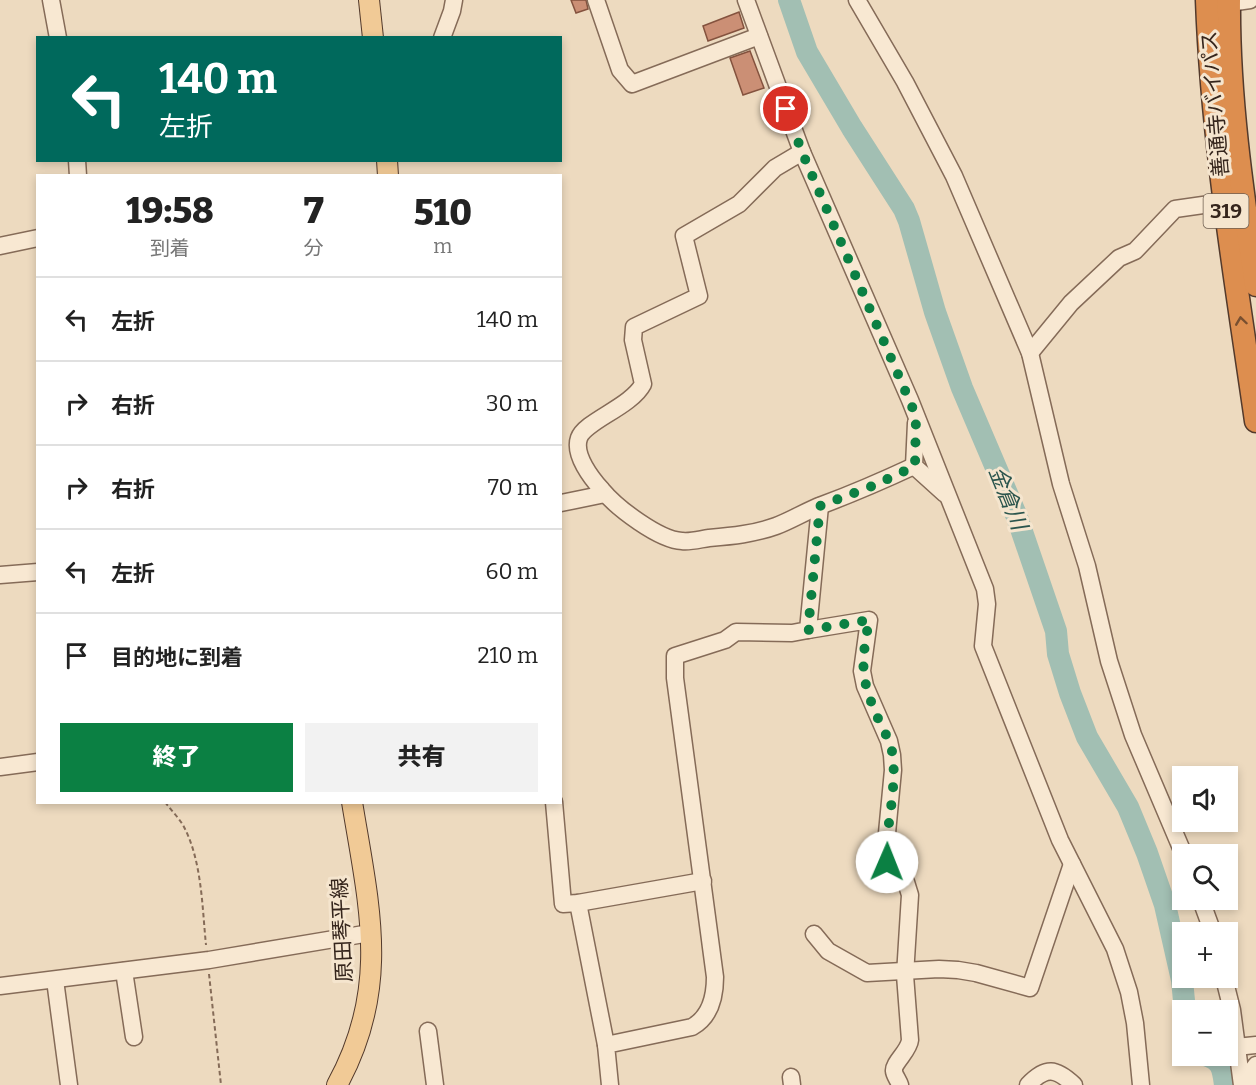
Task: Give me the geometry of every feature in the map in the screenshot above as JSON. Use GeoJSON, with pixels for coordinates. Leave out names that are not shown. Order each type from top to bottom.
{"type":"FeatureCollection","features":[{"type":"Feature","properties":{"kind":"highway","name":"善通寺バイパス"},"geometry":{"type":"LineString","coordinates":[[1228,1],[1215,111],[1241,199],[1256,285]]}},
{"type":"Feature","properties":{"kind":"highway","name":"善通寺バイパス"},"geometry":{"type":"LineString","coordinates":[[1241,199],[1256,421]]}},
{"type":"Feature","properties":{"kind":"main road"},"geometry":{"type":"LineString","coordinates":[[369,0],[373,36]]}},
{"type":"Feature","properties":{"kind":"main road","name":"原田琴平線"},"geometry":{"type":"LineString","coordinates":[[337,1085],[360,1035],[369,998],[372,972],[369,906],[352,804]]}},
{"type":"Feature","properties":{"kind":"street"},"geometry":{"type":"LineString","coordinates":[[51,0],[58,36]]}},
{"type":"Feature","properties":{"kind":"street"},"geometry":{"type":"LineString","coordinates":[[443,36],[454,0]]}},
{"type":"Feature","properties":{"kind":"street"},"geometry":{"type":"LineString","coordinates":[[596,0],[620,70],[632,84],[759,36]]}},
{"type":"Feature","properties":{"kind":"street"},"geometry":{"type":"LineString","coordinates":[[746,0],[802,152],[916,416],[985,589],[987,604],[983,646],[1048,813],[1115,949],[1135,1023],[1141,1085]]}},
{"type":"Feature","properties":{"kind":"street"},"geometry":{"type":"LineString","coordinates":[[857,0],[905,82],[954,176],[1030,353],[1061,484],[1088,566],[1109,661],[1133,735],[1179,844]]}},
{"type":"Feature","properties":{"kind":"street"},"geometry":{"type":"LineString","coordinates":[[802,152],[775,168],[739,204],[684,237],[699,296],[634,327],[633,340],[644,384],[639,393],[626,403],[581,432],[577,442],[586,472],[605,494],[642,524],[661,535],[681,541],[748,534],[778,525],[915,466]]}},
{"type":"Feature","properties":{"kind":"street"},"geometry":{"type":"LineString","coordinates":[[1030,353],[1071,303],[1119,258],[1135,251],[1175,209],[1241,199]]}},
{"type":"Feature","properties":{"kind":"street"},"geometry":{"type":"LineString","coordinates":[[0,246],[36,238]]}},
{"type":"Feature","properties":{"kind":"street"},"geometry":{"type":"LineString","coordinates":[[916,416],[915,466],[949,498]]}},
{"type":"Feature","properties":{"kind":"street"},"geometry":{"type":"LineString","coordinates":[[562,503],[605,494]]}},
{"type":"Feature","properties":{"kind":"street"},"geometry":{"type":"LineString","coordinates":[[808,630],[820,506]]}},
{"type":"Feature","properties":{"kind":"street"},"geometry":{"type":"LineString","coordinates":[[0,575],[36,572]]}},
{"type":"Feature","properties":{"kind":"street"},"geometry":{"type":"LineString","coordinates":[[606,1045],[692,1027],[704,1017],[715,992],[703,881],[675,678],[675,656],[725,639],[736,632],[792,633],[869,620],[862,671],[865,686],[889,741],[892,755],[893,770],[885,854],[890,868],[909,887],[906,970],[910,1040],[909,1048],[895,1065],[894,1071],[900,1085]]}},
{"type":"Feature","properties":{"kind":"street"},"geometry":{"type":"LineString","coordinates":[[0,767],[36,762]]}},
{"type":"Feature","properties":{"kind":"street"},"geometry":{"type":"LineString","coordinates":[[554,804],[563,904],[703,881]]}},
{"type":"Feature","properties":{"kind":"street"},"geometry":{"type":"LineString","coordinates":[[814,934],[828,951],[867,973],[958,970],[1030,988],[1072,864]]}},
{"type":"Feature","properties":{"kind":"street"},"geometry":{"type":"LineString","coordinates":[[578,903],[606,1045],[609,1085]]}},
{"type":"Feature","properties":{"kind":"street"},"geometry":{"type":"LineString","coordinates":[[0,986],[208,960],[370,933]]}},
{"type":"Feature","properties":{"kind":"street"},"geometry":{"type":"LineString","coordinates":[[124,971],[134,1037]]}},
{"type":"Feature","properties":{"kind":"street"},"geometry":{"type":"LineString","coordinates":[[56,980],[69,1085]]}},
{"type":"Feature","properties":{"kind":"street"},"geometry":{"type":"LineString","coordinates":[[428,1031],[435,1085]]}},
{"type":"Feature","properties":{"kind":"street"},"geometry":{"type":"LineString","coordinates":[[1238,1047],[1256,1045]]}},
{"type":"Feature","properties":{"kind":"street"},"geometry":{"type":"LineString","coordinates":[[1238,1060],[1242,1085]]}},
{"type":"Feature","properties":{"kind":"street"},"geometry":{"type":"LineString","coordinates":[[1254,1085],[1253,1069],[1256,1065]]}},
{"type":"Feature","properties":{"kind":"street"},"geometry":{"type":"LineString","coordinates":[[1028,1085],[1043,1072],[1051,1071],[1064,1075],[1074,1085]]}},
{"type":"Feature","properties":{"kind":"path"},"geometry":{"type":"LineString","coordinates":[[167,804],[183,824],[195,857],[201,888],[220,1085]]}},
{"type":"Feature","properties":{"kind":"building"},"geometry":{"type":"Polygon","coordinates":[[[571,0],[586,0],[588,9],[576,13],[571,0]]]}},
{"type":"Feature","properties":{"kind":"building"},"geometry":{"type":"Polygon","coordinates":[[[739,12],[744,28],[708,41],[703,26],[739,12]]]}},
{"type":"Feature","properties":{"kind":"building"},"geometry":{"type":"Polygon","coordinates":[[[750,51],[764,88],[743,95],[730,58],[750,51]]]}},
{"type":"Feature","properties":{"kind":"waterway","name":"金倉川"},"geometry":{"type":"LineString","coordinates":[[789,0],[807,52],[904,209],[909,221],[935,312],[962,388],[1017,517],[1056,631],[1058,654],[1070,693],[1087,737],[1128,807],[1147,853],[1165,905],[1182,980],[1184,1000]]}},
{"type":"Feature","properties":{"kind":"waterway","name":"金倉川"},"geometry":{"type":"LineString","coordinates":[[1220,1066],[1225,1085]]}},
{"type":"Feature","properties":{"kind":"route"},"geometry":{"type":"LineString","coordinates":[[786,109],[802,152],[916,416],[915,466],[875,485],[820,506],[808,630],[869,620],[862,671],[865,686],[889,741],[892,755],[893,770],[885,854],[887,862]]}}]}
